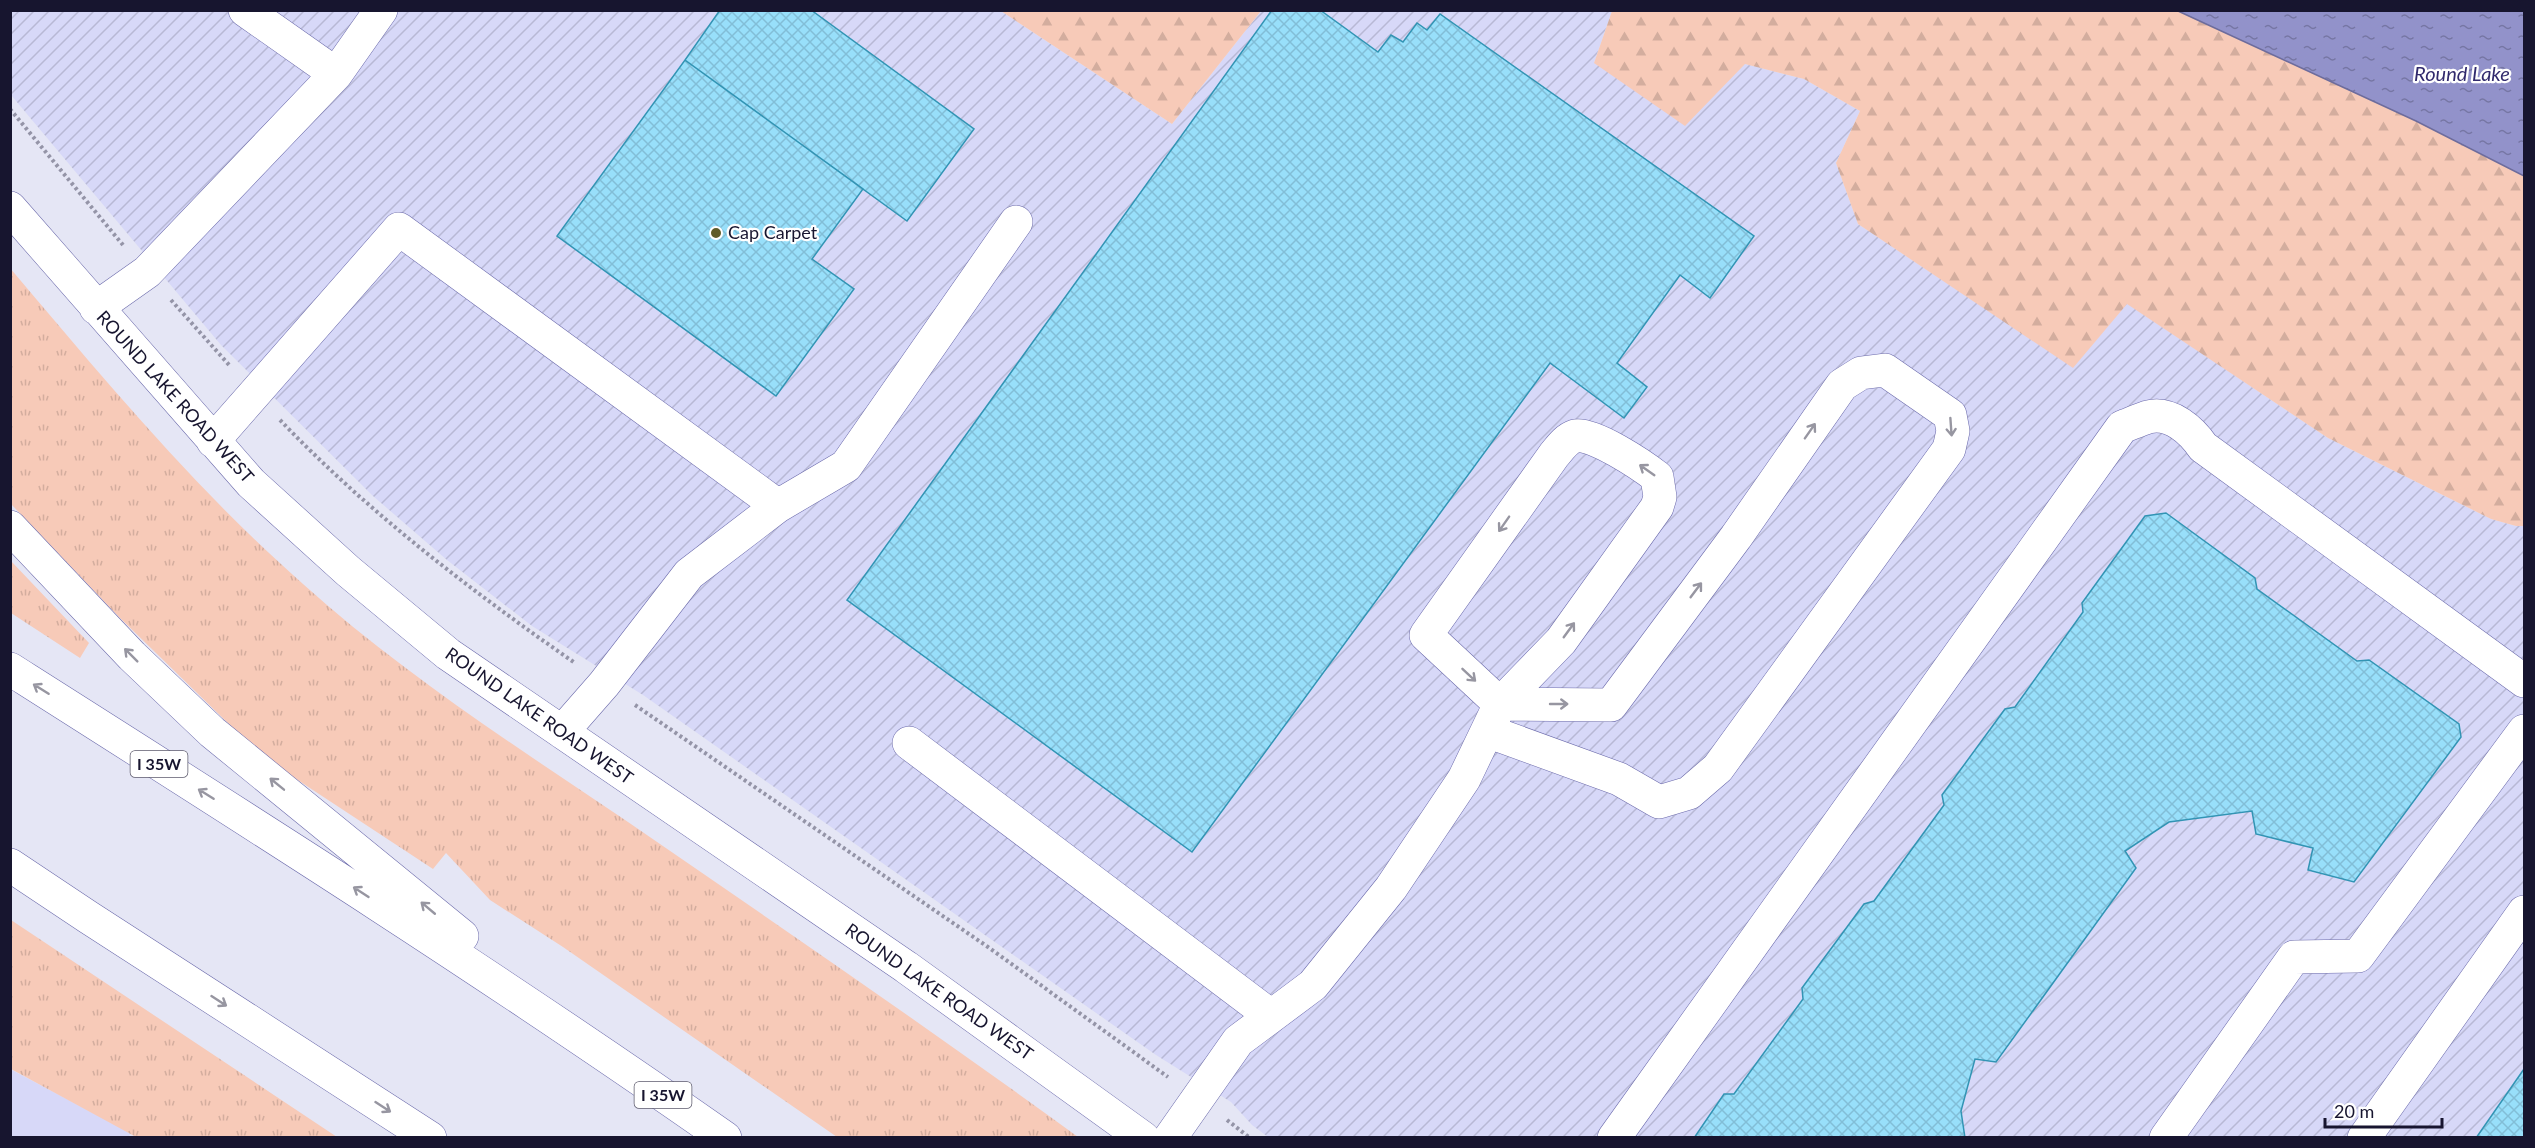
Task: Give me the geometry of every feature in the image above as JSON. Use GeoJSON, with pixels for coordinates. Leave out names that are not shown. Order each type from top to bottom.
{"type":"FeatureCollection","features":[{"type":"Feature","properties":{"kind":"main road"},"geometry":{"type":"LineString","coordinates":[[245,10],[336,74]]}},
{"type":"Feature","properties":{"kind":"main road"},"geometry":{"type":"LineString","coordinates":[[96,308],[147,272],[336,74],[381,10]]}},
{"type":"Feature","properties":{"kind":"main road","name":"ROUND LAKE ROAD WEST"},"geometry":{"type":"LineString","coordinates":[[10,208],[251,483],[348,571],[448,654],[906,967],[1143,1137]]}},
{"type":"Feature","properties":{"kind":"main road"},"geometry":{"type":"LineString","coordinates":[[561,732],[604,684],[689,574],[778,506],[846,466],[1016,222]]}},
{"type":"Feature","properties":{"kind":"main road"},"geometry":{"type":"LineString","coordinates":[[213,441],[399,229],[778,506]]}},
{"type":"Feature","properties":{"kind":"main road"},"geometry":{"type":"LineString","coordinates":[[1170,1137],[1238,1041],[1313,985],[1391,888],[1464,779],[1494,718],[1561,641],[1657,507],[1660,497],[1657,477],[1644,467],[1591,437],[1577,435],[1567,440],[1426,635],[1494,718],[1620,779],[1659,802],[1689,793],[1718,768],[1949,449],[1953,431],[1950,414],[1885,370],[1861,373],[1842,385],[1736,537],[1611,705],[1494,718]]}},
{"type":"Feature","properties":{"kind":"main road"},"geometry":{"type":"LineString","coordinates":[[1614,1137],[2122,428],[2151,416],[2171,419],[2191,431],[2203,447],[2524,681]]}},
{"type":"Feature","properties":{"kind":"main road"},"geometry":{"type":"LineString","coordinates":[[10,527],[132,656],[212,732],[602,1052]]}},
{"type":"Feature","properties":{"kind":"main road","name":"I 35W"},"geometry":{"type":"LineString","coordinates":[[10,669],[426,934],[725,1137]]}},
{"type":"Feature","properties":{"kind":"main road"},"geometry":{"type":"LineString","coordinates":[[2166,1137],[2294,957],[2358,956],[2524,732]]}},
{"type":"Feature","properties":{"kind":"main road"},"geometry":{"type":"LineString","coordinates":[[909,743],[1271,1016]]}},
{"type":"Feature","properties":{"kind":"main road"},"geometry":{"type":"LineString","coordinates":[[10,865],[430,1137]]}},
{"type":"Feature","properties":{"kind":"main road"},"geometry":{"type":"LineString","coordinates":[[10,891],[170,969]]}},
{"type":"Feature","properties":{"kind":"main road"},"geometry":{"type":"LineString","coordinates":[[2364,1137],[2524,912]]}},
{"type":"Feature","properties":{"kind":"shaded area"},"geometry":{"type":"Polygon","coordinates":[[[10,11],[1001,11],[1172,124],[1261,11],[1612,11],[1594,63],[1745,64],[1804,79],[1860,111],[1836,163],[1858,224],[2073,367],[2127,303],[2328,438],[2491,519],[2524,526],[2524,1137],[1268,1137],[1252,1125],[1231,1102],[1156,1055],[643,695],[532,626],[447,560],[373,496],[221,345],[11,95],[10,11]]]}},
{"type":"Feature","properties":{"kind":"shaded area"},"geometry":{"type":"Polygon","coordinates":[[[10,1069],[131,1133],[128,1138],[11,1137],[10,1069]]]}},
{"type":"Feature","properties":{"kind":"green space"},"geometry":{"type":"Polygon","coordinates":[[[1001,11],[1261,11],[1172,124],[1001,11]]]}},
{"type":"Feature","properties":{"kind":"green space"},"geometry":{"type":"Polygon","coordinates":[[[1612,11],[2178,11],[2416,121],[2524,176],[2524,526],[2491,519],[2328,438],[2127,304],[2073,368],[1858,224],[1836,163],[1860,111],[1804,79],[1745,64],[1685,126],[1594,63],[1612,11]]]}},
{"type":"Feature","properties":{"kind":"green space"},"geometry":{"type":"Polygon","coordinates":[[[10,268],[187,471],[263,548],[380,649],[461,709],[854,978],[1078,1137],[837,1137],[563,947],[490,900],[446,853],[433,869],[284,771],[234,729],[119,617],[11,504],[10,268]]]}},
{"type":"Feature","properties":{"kind":"green space"},"geometry":{"type":"Polygon","coordinates":[[[11,561],[89,643],[80,658],[11,613],[11,561]]]}},
{"type":"Feature","properties":{"kind":"green space"},"geometry":{"type":"Polygon","coordinates":[[[11,920],[337,1137],[136,1137],[11,1069],[11,920]]]}},
{"type":"Feature","properties":{"kind":"water","name":"Round Lake"},"geometry":{"type":"Polygon","coordinates":[[[2178,11],[2524,11],[2524,176],[2416,121],[2178,11]]]}},
{"type":"Feature","properties":{"kind":"building"},"geometry":{"type":"Polygon","coordinates":[[[720,10],[811,10],[974,129],[907,221],[685,60],[720,10]]]}},
{"type":"Feature","properties":{"kind":"building"},"geometry":{"type":"Polygon","coordinates":[[[1272,10],[1320,10],[1378,52],[1391,35],[1403,42],[1417,23],[1427,30],[1440,14],[1754,236],[1710,298],[1680,275],[1617,363],[1647,387],[1624,418],[1550,363],[1192,852],[847,600],[1272,10]]]}},
{"type":"Feature","properties":{"kind":"building"},"geometry":{"type":"Polygon","coordinates":[[[685,60],[863,189],[812,259],[854,289],[776,396],[557,236],[685,60]]]}},
{"type":"Feature","properties":{"kind":"building"},"geometry":{"type":"Polygon","coordinates":[[[2166,513],[2255,578],[2257,589],[2357,661],[2369,660],[2459,724],[2461,737],[2354,882],[2308,870],[2313,848],[2256,834],[2252,811],[2169,822],[2125,851],[2136,868],[1996,1062],[1975,1059],[1961,1111],[1965,1138],[1694,1138],[1724,1094],[1734,1094],[1803,999],[1802,988],[1864,904],[1874,901],[1944,805],[1942,795],[2005,709],[2015,707],[2083,612],[2082,603],[2145,516],[2166,513]]]}},
{"type":"Feature","properties":{"kind":"building"},"geometry":{"type":"Polygon","coordinates":[[[2524,1069],[2524,1138],[2476,1138],[2524,1069]]]}},
{"type":"Feature","properties":{"kind":"place","name":"Cap Carpet"},"geometry":{"type":"Point","coordinates":[716,233]}}]}
